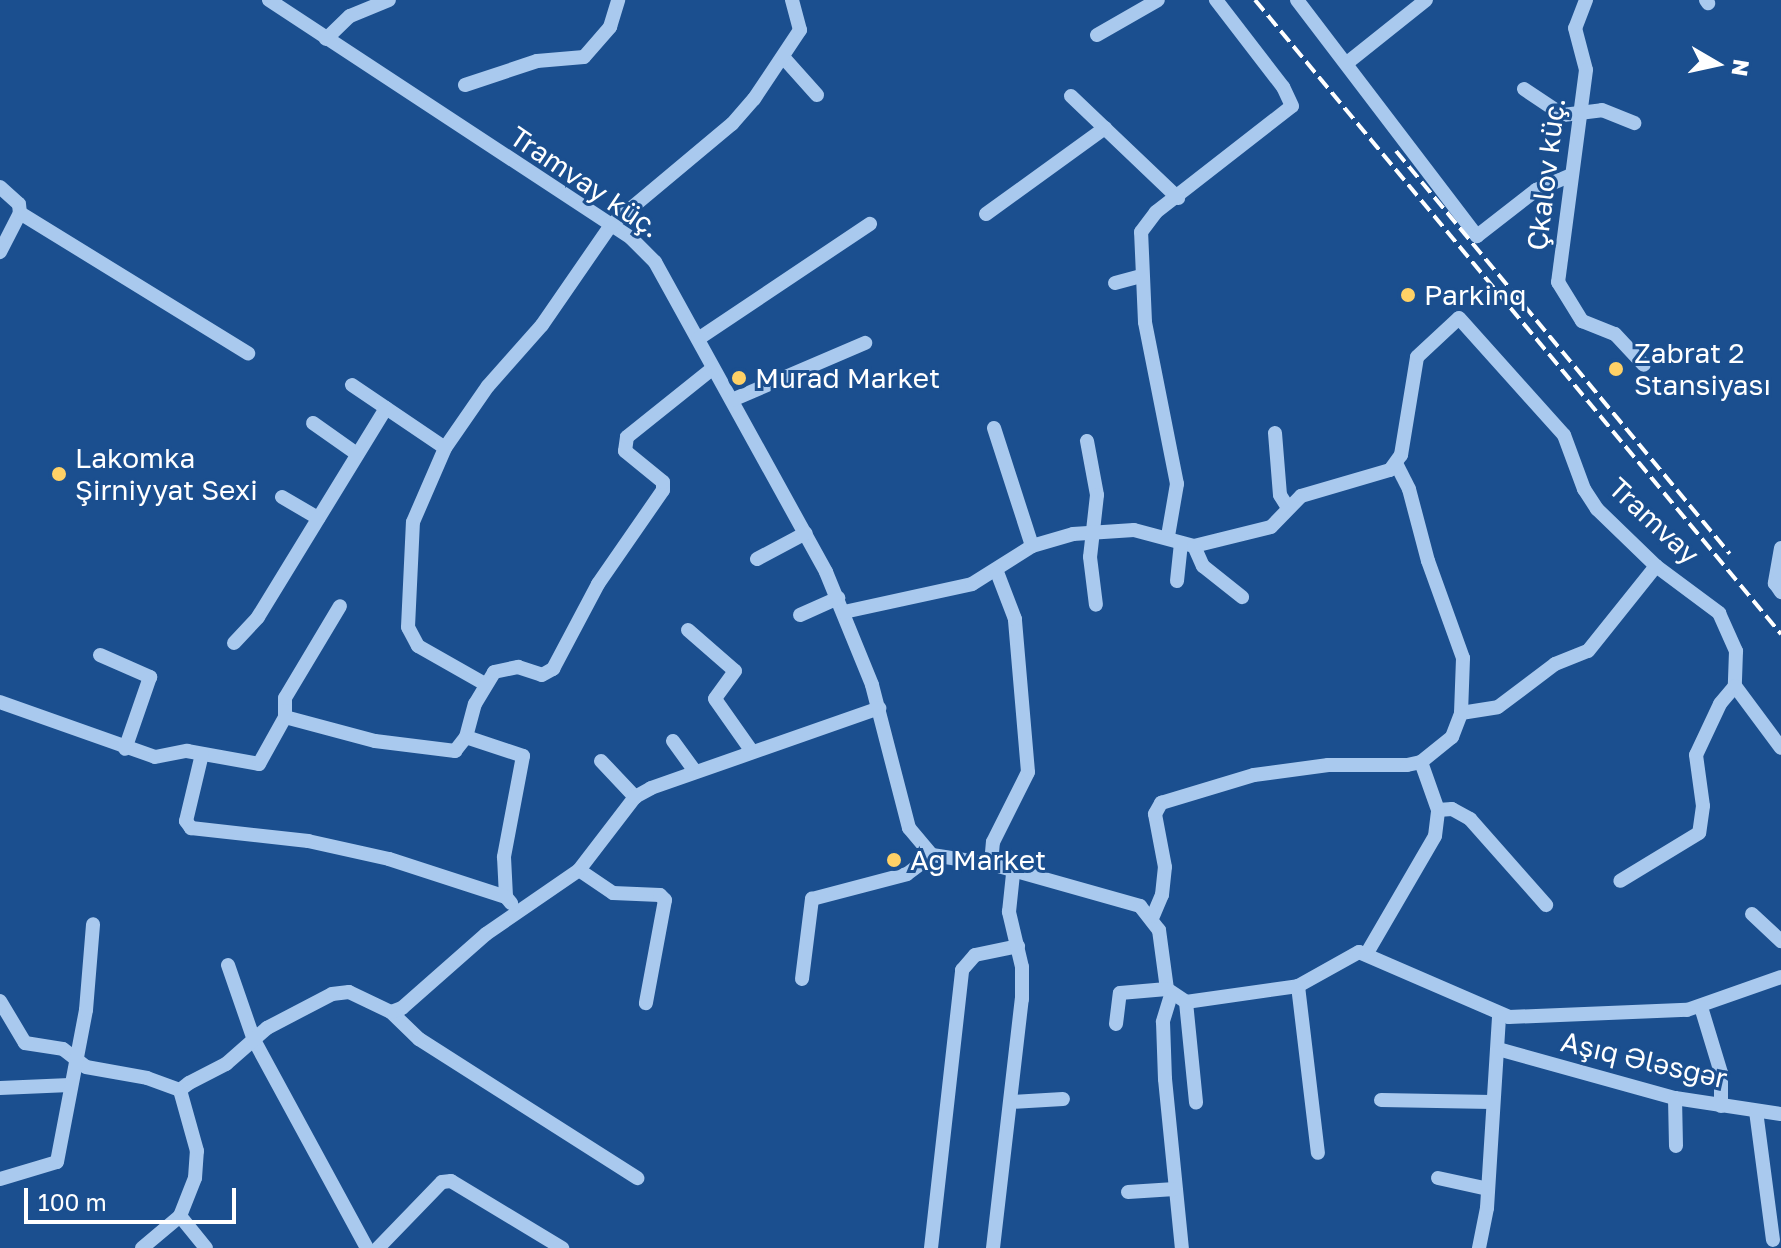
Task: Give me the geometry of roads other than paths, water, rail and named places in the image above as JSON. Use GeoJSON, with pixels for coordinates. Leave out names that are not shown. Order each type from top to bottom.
{"type":"FeatureCollection","features":[{"type":"Feature","properties":{"kind":"street","name":"Tramvay küç."},"geometry":{"type":"LineString","coordinates":[[269,0],[611,225],[655,262],[806,533],[841,605],[879,708],[909,828],[932,855]]}},
{"type":"Feature","properties":{"kind":"street"},"geometry":{"type":"LineString","coordinates":[[326,39],[350,16],[389,0]]}},
{"type":"Feature","properties":{"kind":"street"},"geometry":{"type":"LineString","coordinates":[[465,85],[537,61],[584,57],[610,27],[618,0]]}},
{"type":"Feature","properties":{"kind":"street"},"geometry":{"type":"LineString","coordinates":[[485,684],[418,646],[408,627],[413,522],[445,448],[488,386],[542,325],[611,225],[732,124],[800,30],[792,0]]}},
{"type":"Feature","properties":{"kind":"street"},"geometry":{"type":"LineString","coordinates":[[1097,35],[1158,0]]}},
{"type":"Feature","properties":{"kind":"street"},"geometry":{"type":"LineString","coordinates":[[1177,581],[1181,542],[1177,484],[1141,276],[1141,232],[1156,212],[1178,198],[1292,106],[1283,87],[1216,0]]}},
{"type":"Feature","properties":{"kind":"street"},"geometry":{"type":"LineString","coordinates":[[1297,0],[1477,236],[1536,190],[1569,176]]}},
{"type":"Feature","properties":{"kind":"street"},"geometry":{"type":"LineString","coordinates":[[1347,63],[1426,0]]}},
{"type":"Feature","properties":{"kind":"street","name":"Çkalov küç."},"geometry":{"type":"LineString","coordinates":[[1586,0],[1575,28],[1586,70],[1569,176],[1566,244],[1558,282],[1561,294],[1582,321],[1615,334],[1644,365]]}},
{"type":"Feature","properties":{"kind":"street"},"geometry":{"type":"LineString","coordinates":[[783,57],[817,95]]}},
{"type":"Feature","properties":{"kind":"street"},"geometry":{"type":"LineString","coordinates":[[1524,89],[1546,108],[1579,114],[1602,110],[1635,123]]}},
{"type":"Feature","properties":{"kind":"street"},"geometry":{"type":"LineString","coordinates":[[1071,96],[1178,198]]}},
{"type":"Feature","properties":{"kind":"street"},"geometry":{"type":"LineString","coordinates":[[986,214],[1105,128]]}},
{"type":"Feature","properties":{"kind":"street"},"geometry":{"type":"LineString","coordinates":[[0,187],[19,204],[20,213],[0,252]]}},
{"type":"Feature","properties":{"kind":"street"},"geometry":{"type":"LineString","coordinates":[[20,213],[248,353]]}},
{"type":"Feature","properties":{"kind":"street"},"geometry":{"type":"LineString","coordinates":[[698,339],[870,224]]}},
{"type":"Feature","properties":{"kind":"street"},"geometry":{"type":"LineString","coordinates":[[1115,283],[1141,276]]}},
{"type":"Feature","properties":{"kind":"street","name":"Tramvay"},"geometry":{"type":"LineString","coordinates":[[1396,464],[1411,370],[1433,338],[1459,318],[1564,435],[1597,509],[1656,566],[1719,613],[1736,651],[1735,686]]}},
{"type":"Feature","properties":{"kind":"street"},"geometry":{"type":"LineString","coordinates":[[732,400],[865,343]]}},
{"type":"Feature","properties":{"kind":"street"},"geometry":{"type":"LineString","coordinates":[[285,717],[362,738],[447,752],[466,737],[485,684],[505,667],[542,675],[553,669],[598,584],[663,490],[663,482],[625,451],[623,444],[713,368]]}},
{"type":"Feature","properties":{"kind":"street"},"geometry":{"type":"LineString","coordinates":[[352,385],[445,448]]}},
{"type":"Feature","properties":{"kind":"street"},"geometry":{"type":"LineString","coordinates":[[234,643],[258,617],[386,408]]}},
{"type":"Feature","properties":{"kind":"street"},"geometry":{"type":"LineString","coordinates":[[313,423],[357,454]]}},
{"type":"Feature","properties":{"kind":"street"},"geometry":{"type":"LineString","coordinates":[[994,428],[1032,546]]}},
{"type":"Feature","properties":{"kind":"street"},"geometry":{"type":"LineString","coordinates":[[1275,433],[1280,495],[1287,506]]}},
{"type":"Feature","properties":{"kind":"street"},"geometry":{"type":"LineString","coordinates":[[1087,441],[1097,495],[1092,532],[1096,605]]}},
{"type":"Feature","properties":{"kind":"street"},"geometry":{"type":"LineString","coordinates":[[800,615],[841,605],[972,584],[997,572],[1032,546],[1092,532],[1181,542],[1271,527],[1287,506],[1301,496],[1378,476],[1396,464],[1409,489],[1428,561],[1458,640],[1461,713],[1452,737],[1421,762],[1254,775],[1161,803],[1155,814],[1164,876],[1153,916],[1169,992],[1163,1022],[1182,1248]]}},
{"type":"Feature","properties":{"kind":"street"},"geometry":{"type":"LineString","coordinates":[[282,497],[318,518]]}},
{"type":"Feature","properties":{"kind":"street"},"geometry":{"type":"LineString","coordinates":[[757,559],[806,533]]}},
{"type":"Feature","properties":{"kind":"street"},"geometry":{"type":"LineString","coordinates":[[1181,542],[1203,566],[1242,597]]}},
{"type":"Feature","properties":{"kind":"street"},"geometry":{"type":"LineString","coordinates":[[1781,548],[1775,583],[1781,592]]}},
{"type":"Feature","properties":{"kind":"street"},"geometry":{"type":"LineString","coordinates":[[1461,713],[1498,707],[1555,664],[1588,651],[1656,566]]}},
{"type":"Feature","properties":{"kind":"street"},"geometry":{"type":"LineString","coordinates":[[991,864],[993,842],[1028,772],[1015,619],[997,572]]}},
{"type":"Feature","properties":{"kind":"street"},"geometry":{"type":"LineString","coordinates":[[0,702],[125,749],[155,757],[176,751],[259,764],[285,717],[285,698],[340,606]]}},
{"type":"Feature","properties":{"kind":"street"},"geometry":{"type":"LineString","coordinates":[[688,630],[735,671],[715,699],[751,750]]}},
{"type":"Feature","properties":{"kind":"street"},"geometry":{"type":"LineString","coordinates":[[100,655],[150,677],[125,749]]}},
{"type":"Feature","properties":{"kind":"street"},"geometry":{"type":"LineString","coordinates":[[1620,881],[1699,833],[1703,806],[1696,755],[1713,717],[1735,686],[1781,748]]}},
{"type":"Feature","properties":{"kind":"street"},"geometry":{"type":"LineString","coordinates":[[391,1012],[517,910],[579,870],[635,797],[694,770],[879,708]]}},
{"type":"Feature","properties":{"kind":"street"},"geometry":{"type":"LineString","coordinates":[[466,737],[523,756],[504,857],[506,897]]}},
{"type":"Feature","properties":{"kind":"street"},"geometry":{"type":"LineString","coordinates":[[673,741],[694,770]]}},
{"type":"Feature","properties":{"kind":"street"},"geometry":{"type":"LineString","coordinates":[[202,754],[186,821],[191,828],[308,841],[376,856],[506,897],[517,910]]}},
{"type":"Feature","properties":{"kind":"street"},"geometry":{"type":"LineString","coordinates":[[601,761],[635,797]]}},
{"type":"Feature","properties":{"kind":"street"},"geometry":{"type":"LineString","coordinates":[[1367,953],[1378,928],[1429,852],[1438,810],[1421,762]]}},
{"type":"Feature","properties":{"kind":"street"},"geometry":{"type":"LineString","coordinates":[[1438,810],[1452,809],[1470,819],[1546,905]]}},
{"type":"Feature","properties":{"kind":"street"},"geometry":{"type":"LineString","coordinates":[[802,979],[812,899],[907,874],[932,855],[991,864],[1013,873],[1121,899],[1153,916]]}},
{"type":"Feature","properties":{"kind":"street"},"geometry":{"type":"LineString","coordinates":[[579,870],[613,893],[660,895],[665,900],[646,1003]]}},
{"type":"Feature","properties":{"kind":"street"},"geometry":{"type":"LineString","coordinates":[[993,1248],[1023,983],[1009,912],[1013,873]]}},
{"type":"Feature","properties":{"kind":"street"},"geometry":{"type":"LineString","coordinates":[[1752,914],[1781,941]]}},
{"type":"Feature","properties":{"kind":"street"},"geometry":{"type":"LineString","coordinates":[[0,1179],[57,1162],[70,1085],[78,1061],[93,924]]}},
{"type":"Feature","properties":{"kind":"street"},"geometry":{"type":"LineString","coordinates":[[931,1248],[962,970],[975,955],[1018,946]]}},
{"type":"Feature","properties":{"kind":"street"},"geometry":{"type":"LineString","coordinates":[[1116,1024],[1120,993],[1169,992],[1186,1002],[1298,986],[1347,954],[1367,953],[1499,1016],[1701,1007],[1745,985],[1781,977]]}},
{"type":"Feature","properties":{"kind":"street"},"geometry":{"type":"LineString","coordinates":[[228,965],[254,1040],[367,1248]]}},
{"type":"Feature","properties":{"kind":"street"},"geometry":{"type":"LineString","coordinates":[[1298,986],[1318,1153]]}},
{"type":"Feature","properties":{"kind":"street"},"geometry":{"type":"LineString","coordinates":[[0,1001],[18,1039],[63,1049],[78,1061],[180,1090],[226,1064],[254,1040],[332,994],[349,992],[391,1012],[419,1039],[637,1178]]}},
{"type":"Feature","properties":{"kind":"street"},"geometry":{"type":"LineString","coordinates":[[1186,1002],[1196,1103]]}},
{"type":"Feature","properties":{"kind":"street"},"geometry":{"type":"LineString","coordinates":[[1701,1007],[1721,1073],[1721,1106]]}},
{"type":"Feature","properties":{"kind":"street"},"geometry":{"type":"LineString","coordinates":[[1479,1248],[1488,1189],[1499,1016]]}},
{"type":"Feature","properties":{"kind":"street","name":"Aşıq Ələsgər"},"geometry":{"type":"LineString","coordinates":[[1498,1049],[1675,1098],[1781,1114]]}},
{"type":"Feature","properties":{"kind":"street"},"geometry":{"type":"LineString","coordinates":[[0,1088],[70,1085]]}},
{"type":"Feature","properties":{"kind":"street"},"geometry":{"type":"LineString","coordinates":[[142,1248],[180,1216],[195,1178],[197,1151],[180,1090]]}},
{"type":"Feature","properties":{"kind":"street"},"geometry":{"type":"LineString","coordinates":[[1675,1098],[1676,1146]]}},
{"type":"Feature","properties":{"kind":"street"},"geometry":{"type":"LineString","coordinates":[[1011,1102],[1063,1099]]}},
{"type":"Feature","properties":{"kind":"street"},"geometry":{"type":"LineString","coordinates":[[1381,1100],[1492,1102]]}},
{"type":"Feature","properties":{"kind":"street"},"geometry":{"type":"LineString","coordinates":[[1756,1111],[1773,1240]]}},
{"type":"Feature","properties":{"kind":"street"},"geometry":{"type":"LineString","coordinates":[[1438,1178],[1488,1189]]}},
{"type":"Feature","properties":{"kind":"street"},"geometry":{"type":"LineString","coordinates":[[378,1248],[442,1182],[451,1181],[562,1248]]}},
{"type":"Feature","properties":{"kind":"street"},"geometry":{"type":"LineString","coordinates":[[1128,1192],[1175,1189]]}},
{"type":"Feature","properties":{"kind":"street"},"geometry":{"type":"LineString","coordinates":[[180,1216],[206,1248]]}},
{"type":"Feature","properties":{"kind":"railway"},"geometry":{"type":"LineString","coordinates":[[1255,0],[1781,634]]}},
{"type":"Feature","properties":{"kind":"railway"},"geometry":{"type":"LineString","coordinates":[[1396,151],[1730,554]]}},
{"type":"Feature","properties":{"kind":"place","name":"Parkinq"},"geometry":{"type":"Point","coordinates":[1408,295]}},
{"type":"Feature","properties":{"kind":"place","name":"Zabrat 2 Stansiyası"},"geometry":{"type":"Point","coordinates":[1616,369]}},
{"type":"Feature","properties":{"kind":"place","name":"Murad Market"},"geometry":{"type":"Point","coordinates":[739,378]}},
{"type":"Feature","properties":{"kind":"place","name":"Lakomka Şirniyyat Sexi"},"geometry":{"type":"Point","coordinates":[59,474]}},
{"type":"Feature","properties":{"kind":"place","name":"Ağ Market"},"geometry":{"type":"Point","coordinates":[894,860]}}]}
